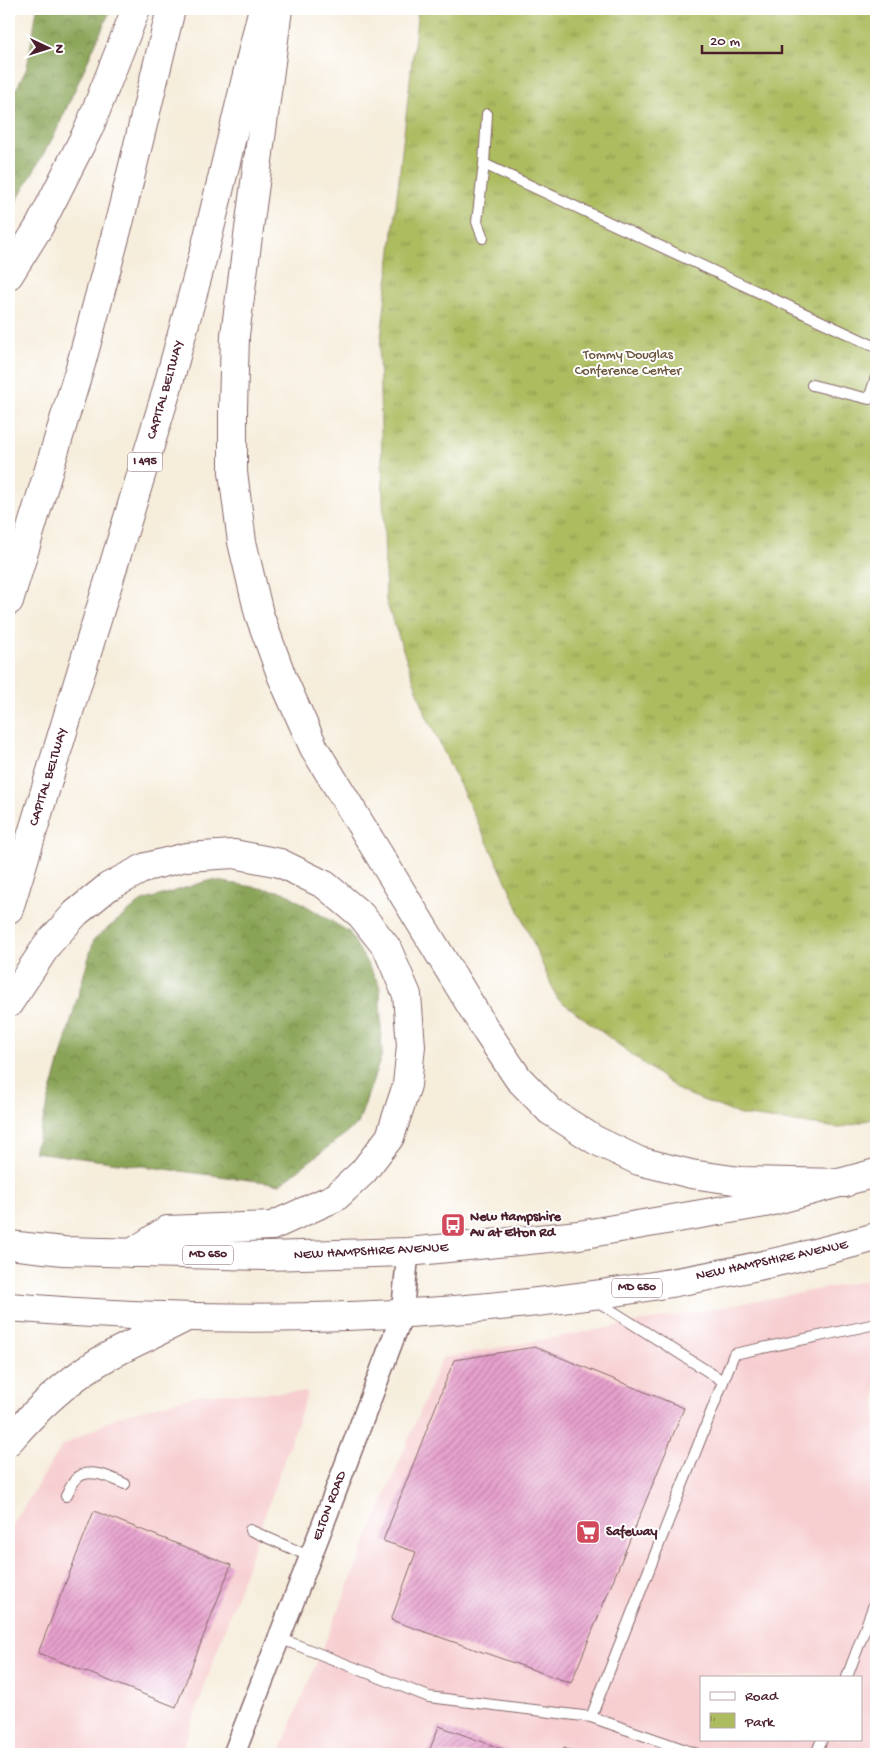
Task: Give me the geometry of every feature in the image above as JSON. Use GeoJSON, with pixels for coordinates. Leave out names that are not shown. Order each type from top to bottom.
{"type":"FeatureCollection","features":[{"type":"Feature","properties":{"kind":"main road"},"geometry":{"type":"LineString","coordinates":[[9,275],[39,227],[89,128],[136,9]]}},
{"type":"Feature","properties":{"kind":"main road"},"geometry":{"type":"LineString","coordinates":[[9,601],[86,346],[120,219],[171,9]]}},
{"type":"Feature","properties":{"kind":"main road","name":"CAPITAL BELTWAY"},"geometry":{"type":"LineString","coordinates":[[9,909],[166,393],[206,245],[262,9]]}},
{"type":"Feature","properties":{"kind":"main road"},"geometry":{"type":"LineString","coordinates":[[278,9],[235,335],[232,408],[233,472],[242,542],[259,614],[282,677],[314,748],[487,1032],[518,1078],[550,1111],[595,1140],[639,1161],[691,1174],[740,1181],[844,1183]]}},
{"type":"Feature","properties":{"kind":"main road"},"geometry":{"type":"LineString","coordinates":[[9,1003],[48,944],[76,913],[108,887],[146,867],[186,857],[234,854],[280,863],[325,885],[361,915],[387,948],[407,995],[411,1046],[407,1085],[390,1137],[363,1172],[336,1197],[272,1226],[166,1230],[132,1253]]}},
{"type":"Feature","properties":{"kind":"main road","name":"NEW HAMPSHIRE AVENUE"},"geometry":{"type":"LineString","coordinates":[[9,1245],[63,1251],[266,1256],[408,1252],[579,1235],[765,1203],[876,1173]]}},
{"type":"Feature","properties":{"kind":"main road","name":"NEW HAMPSHIRE AVENUE"},"geometry":{"type":"LineString","coordinates":[[9,1307],[187,1317],[402,1314],[590,1296],[716,1274],[873,1241]]}},
{"type":"Feature","properties":{"kind":"main road"},"geometry":{"type":"LineString","coordinates":[[9,1440],[27,1419],[66,1385],[95,1364],[187,1317]]}},
{"type":"Feature","properties":{"kind":"street","name":"ELTON ROAD"},"geometry":{"type":"LineString","coordinates":[[234,1754],[311,1557],[402,1314],[408,1252]]}},
{"type":"Feature","properties":{"kind":"lane"},"geometry":{"type":"LineString","coordinates":[[483,238],[477,222],[484,164],[487,114]]}},
{"type":"Feature","properties":{"kind":"lane"},"geometry":{"type":"LineString","coordinates":[[484,164],[876,347]]}},
{"type":"Feature","properties":{"kind":"lane"},"geometry":{"type":"LineString","coordinates":[[812,384],[869,399],[876,377]]}},
{"type":"Feature","properties":{"kind":"lane"},"geometry":{"type":"LineString","coordinates":[[590,1296],[723,1381]]}},
{"type":"Feature","properties":{"kind":"lane"},"geometry":{"type":"LineString","coordinates":[[591,1717],[734,1354],[876,1324]]}},
{"type":"Feature","properties":{"kind":"lane"},"geometry":{"type":"LineString","coordinates":[[66,1496],[76,1478],[88,1473],[104,1475],[125,1484]]}},
{"type":"Feature","properties":{"kind":"lane"},"geometry":{"type":"LineString","coordinates":[[250,1530],[311,1557]]}},
{"type":"Feature","properties":{"kind":"lane"},"geometry":{"type":"LineString","coordinates":[[847,1676],[876,1599]]}},
{"type":"Feature","properties":{"kind":"lane"},"geometry":{"type":"LineString","coordinates":[[279,1638],[429,1697],[591,1717],[697,1754]]}},
{"type":"Feature","properties":{"kind":"lane"},"geometry":{"type":"LineString","coordinates":[[816,1754],[822,1740]]}},
{"type":"Feature","properties":{"kind":"shaded area"},"geometry":{"type":"Polygon","coordinates":[[[876,1279],[876,1754],[279,1754],[442,1358],[876,1279]]]}},
{"type":"Feature","properties":{"kind":"shaded area"},"geometry":{"type":"Polygon","coordinates":[[[308,1392],[181,1754],[9,1754],[9,1531],[62,1446],[119,1416],[203,1394],[308,1392]]]}},
{"type":"Feature","properties":{"kind":"green space"},"geometry":{"type":"Polygon","coordinates":[[[37,9],[111,9],[55,134],[9,214],[9,103],[27,68],[37,9]]]}},
{"type":"Feature","properties":{"kind":"green space","name":"Tommy Douglas Conference Center"},"geometry":{"type":"Polygon","coordinates":[[[418,9],[876,9],[876,1118],[839,1128],[740,1115],[680,1091],[557,998],[507,883],[426,715],[386,601],[379,357],[418,9]]]}},
{"type":"Feature","properties":{"kind":"green space"},"geometry":{"type":"Polygon","coordinates":[[[211,880],[284,892],[349,932],[380,986],[382,1054],[358,1124],[280,1184],[34,1152],[94,939],[142,901],[211,880]]]}},
{"type":"Feature","properties":{"kind":"building"},"geometry":{"type":"Polygon","coordinates":[[[535,1347],[684,1408],[571,1683],[391,1620],[416,1552],[383,1541],[454,1360],[535,1347]]]}},
{"type":"Feature","properties":{"kind":"building"},"geometry":{"type":"Polygon","coordinates":[[[94,1511],[231,1565],[176,1707],[38,1653],[94,1511]]]}},
{"type":"Feature","properties":{"kind":"building"},"geometry":{"type":"Polygon","coordinates":[[[439,1726],[516,1754],[428,1754],[439,1726]]]}},
{"type":"Feature","properties":{"kind":"building"},"geometry":{"type":"Polygon","coordinates":[[[564,1748],[581,1754],[562,1754],[564,1748]]]}},
{"type":"Feature","properties":{"kind":"place","name":"New Hampshire Av at Elton Rd"},"geometry":{"type":"Point","coordinates":[453,1225]}},
{"type":"Feature","properties":{"kind":"place","name":"Safeway"},"geometry":{"type":"Point","coordinates":[588,1532]}}]}
